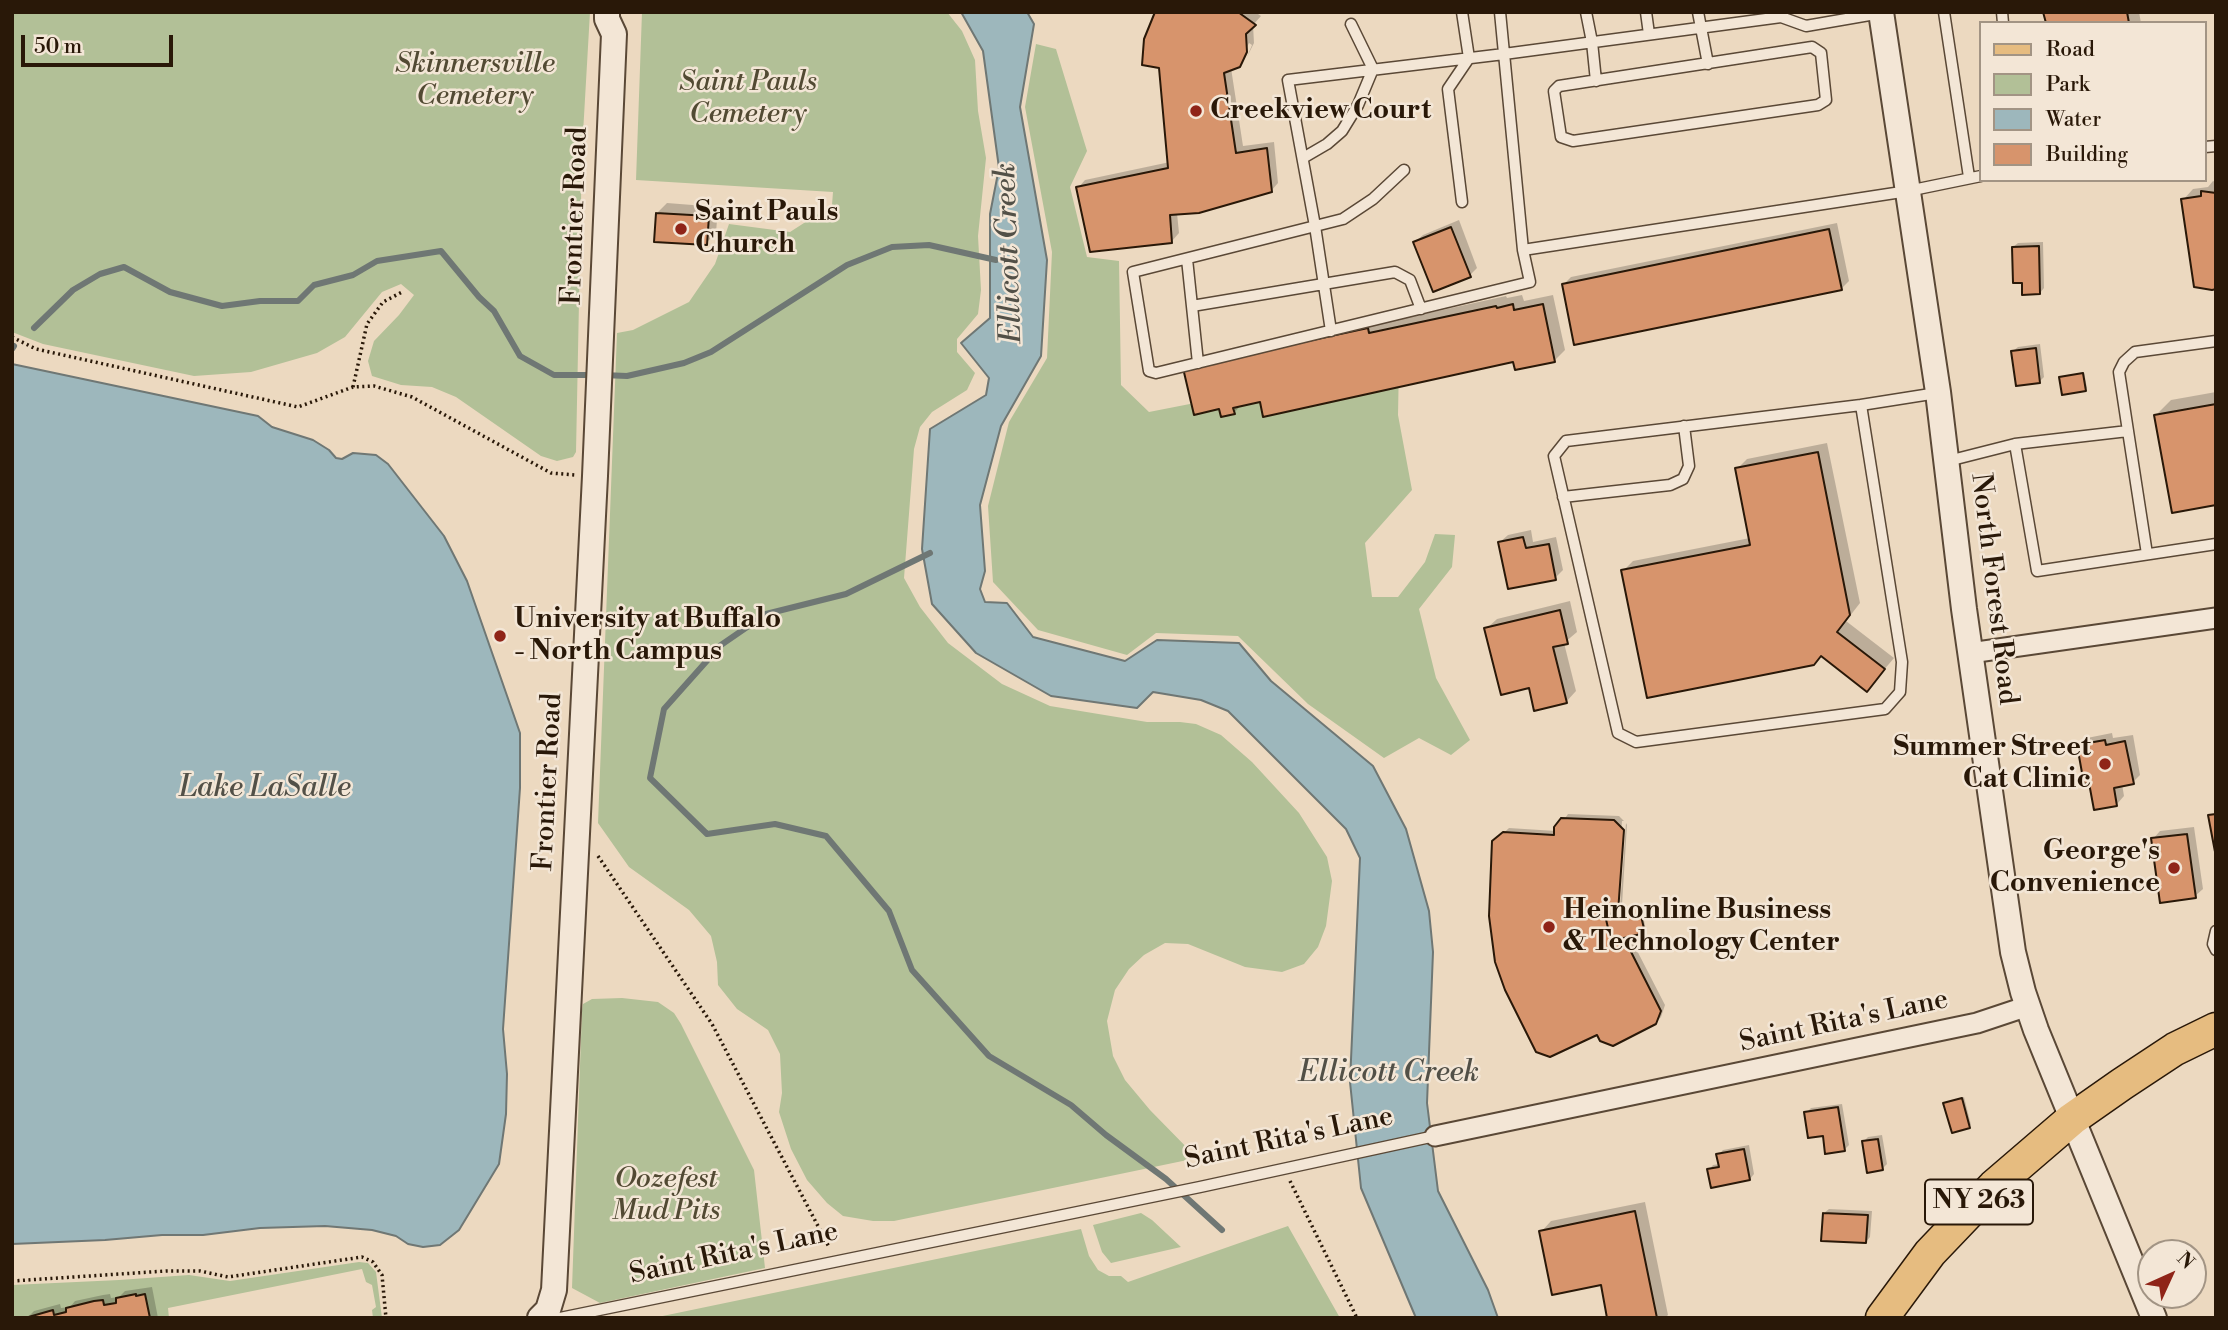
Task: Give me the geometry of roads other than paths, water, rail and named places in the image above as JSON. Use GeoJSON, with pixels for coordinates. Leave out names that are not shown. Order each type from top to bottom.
{"type":"FeatureCollection","features":[{"type":"Feature","properties":{"kind":"main road","name":"NY 263"},"geometry":{"type":"LineString","coordinates":[[1882,1318],[1930,1253],[1994,1186],[2073,1119],[2175,1049],[2216,1029]]}},
{"type":"Feature","properties":{"kind":"street","name":"North Forest Road"},"geometry":{"type":"LineString","coordinates":[[1881,13],[1938,392],[1970,653],[2013,952],[2028,1006],[2154,1318]]}},
{"type":"Feature","properties":{"kind":"street","name":"Frontier Road"},"geometry":{"type":"LineString","coordinates":[[540,1318],[548,1310],[554,1290],[615,20]]}},
{"type":"Feature","properties":{"kind":"street"},"geometry":{"type":"LineString","coordinates":[[1970,653],[2216,618]]}},
{"type":"Feature","properties":{"kind":"street","name":"Saint Rita's Lane"},"geometry":{"type":"LineString","coordinates":[[1435,1136],[1978,1023],[2028,1006]]}},
{"type":"Feature","properties":{"kind":"lane"},"geometry":{"type":"LineString","coordinates":[[1462,12],[1469,58],[1448,89],[1462,202]]}},
{"type":"Feature","properties":{"kind":"lane"},"geometry":{"type":"LineString","coordinates":[[1404,170],[1373,200],[1343,219],[1133,272],[1149,371],[1156,373],[1530,282],[1523,250],[1500,12]]}},
{"type":"Feature","properties":{"kind":"lane"},"geometry":{"type":"LineString","coordinates":[[1586,12],[1596,81]]}},
{"type":"Feature","properties":{"kind":"lane"},"geometry":{"type":"LineString","coordinates":[[1646,12],[1649,34]]}},
{"type":"Feature","properties":{"kind":"lane"},"geometry":{"type":"LineString","coordinates":[[1698,12],[1708,64]]}},
{"type":"Feature","properties":{"kind":"lane"},"geometry":{"type":"LineString","coordinates":[[1944,12],[1969,177]]}},
{"type":"Feature","properties":{"kind":"lane"},"geometry":{"type":"LineString","coordinates":[[1331,331],[1288,80],[1504,54],[1784,15],[1806,26],[1881,13]]}},
{"type":"Feature","properties":{"kind":"lane"},"geometry":{"type":"LineString","coordinates":[[1303,158],[1327,145],[1342,131],[1358,105],[1373,69],[1351,24]]}},
{"type":"Feature","properties":{"kind":"lane"},"geometry":{"type":"LineString","coordinates":[[1812,47],[1821,53],[1826,100],[1818,105],[1573,141],[1561,136],[1554,91],[1559,86],[1596,81],[1812,47]]}},
{"type":"Feature","properties":{"kind":"lane"},"geometry":{"type":"LineString","coordinates":[[1523,250],[1908,191],[1980,176]]}},
{"type":"Feature","properties":{"kind":"lane"},"geometry":{"type":"LineString","coordinates":[[1187,259],[1198,363]]}},
{"type":"Feature","properties":{"kind":"lane"},"geometry":{"type":"LineString","coordinates":[[1192,306],[1395,272],[1410,280],[1422,309]]}},
{"type":"Feature","properties":{"kind":"lane"},"geometry":{"type":"LineString","coordinates":[[2147,554],[2119,372],[2124,362],[2135,352],[2216,341]]}},
{"type":"Feature","properties":{"kind":"lane"},"geometry":{"type":"LineString","coordinates":[[1861,405],[1902,662],[1900,692],[1885,709],[1636,742],[1618,733],[1553,456],[1566,441],[1861,405],[1938,392]]}},
{"type":"Feature","properties":{"kind":"lane"},"geometry":{"type":"LineString","coordinates":[[1563,497],[1670,485],[1683,479],[1689,466],[1684,426]]}},
{"type":"Feature","properties":{"kind":"lane"},"geometry":{"type":"LineString","coordinates":[[1947,461],[2015,444],[2127,431]]}},
{"type":"Feature","properties":{"kind":"lane"},"geometry":{"type":"LineString","coordinates":[[2015,444],[2036,571],[2216,544]]}},
{"type":"Feature","properties":{"kind":"lane"},"geometry":{"type":"LineString","coordinates":[[2216,931],[2213,944],[2216,950]]}},
{"type":"Feature","properties":{"kind":"lane","name":"Saint Rita's Lane"},"geometry":{"type":"LineString","coordinates":[[560,1318],[1435,1136]]}},
{"type":"Feature","properties":{"kind":"water","name":"Ellicott Creek"},"geometry":{"type":"Polygon","coordinates":[[[961,12],[1027,12],[1034,24],[1020,107],[1047,260],[1041,356],[1001,426],[980,505],[985,571],[980,589],[985,602],[1007,603],[1033,637],[1125,661],[1157,640],[1239,643],[1271,681],[1373,766],[1406,829],[1429,911],[1433,952],[1427,1103],[1438,1191],[1488,1290],[1498,1318],[1416,1318],[1361,1188],[1350,1082],[1360,858],[1346,829],[1228,711],[1201,700],[1153,692],[1137,708],[1051,696],[976,653],[932,604],[922,549],[930,429],[986,395],[989,378],[961,343],[990,318],[990,214],[999,168],[983,51],[961,12]]]}},
{"type":"Feature","properties":{"kind":"water","name":"Lake LaSalle"},"geometry":{"type":"Polygon","coordinates":[[[12,364],[258,416],[272,427],[313,440],[336,458],[342,459],[353,453],[376,455],[388,464],[444,536],[467,581],[520,733],[520,788],[503,1029],[507,1074],[506,1114],[499,1164],[459,1230],[440,1245],[423,1247],[372,1230],[325,1226],[12,1244],[12,364]]]}},
{"type":"Feature","properties":{"kind":"waterway"},"geometry":{"type":"LineString","coordinates":[[603,375],[627,376],[684,363],[711,352],[847,265],[892,247],[929,245],[996,260]]}},
{"type":"Feature","properties":{"kind":"waterway"},"geometry":{"type":"LineString","coordinates":[[34,328],[73,290],[100,274],[124,267],[170,292],[222,306],[260,301],[298,301],[314,285],[353,275],[377,261],[441,251],[494,311],[520,356],[554,375],[592,375]]}},
{"type":"Feature","properties":{"kind":"waterway"},"geometry":{"type":"LineString","coordinates":[[930,553],[846,594],[766,614],[721,645],[664,709],[650,778],[707,834],[775,824],[826,836],[889,911],[912,970],[989,1056],[1071,1105],[1106,1135],[1166,1179],[1222,1230]]}},
{"type":"Feature","properties":{"kind":"place","name":"Creekview Court"},"geometry":{"type":"Point","coordinates":[1196,111]}},
{"type":"Feature","properties":{"kind":"place","name":"Saint Pauls Church"},"geometry":{"type":"Point","coordinates":[681,229]}},
{"type":"Feature","properties":{"kind":"place","name":"University at Buffalo - North Campus"},"geometry":{"type":"Point","coordinates":[500,636]}},
{"type":"Feature","properties":{"kind":"place","name":"Summer Street Cat Clinic"},"geometry":{"type":"Point","coordinates":[2105,764]}},
{"type":"Feature","properties":{"kind":"place","name":"George's Convenience"},"geometry":{"type":"Point","coordinates":[2174,868]}},
{"type":"Feature","properties":{"kind":"place","name":"Heinonline Business & Technology Center"},"geometry":{"type":"Point","coordinates":[1549,927]}},
{"type":"Feature","properties":{"kind":"park label","name":"Skinnersville Cemetery"},"geometry":{"type":"Point","coordinates":[475,81]}},
{"type":"Feature","properties":{"kind":"park label","name":"Saint Pauls Cemetery"},"geometry":{"type":"Point","coordinates":[748,99]}},
{"type":"Feature","properties":{"kind":"park label","name":"Oozefest Mud Pits"},"geometry":{"type":"Point","coordinates":[666,1196]}}]}
